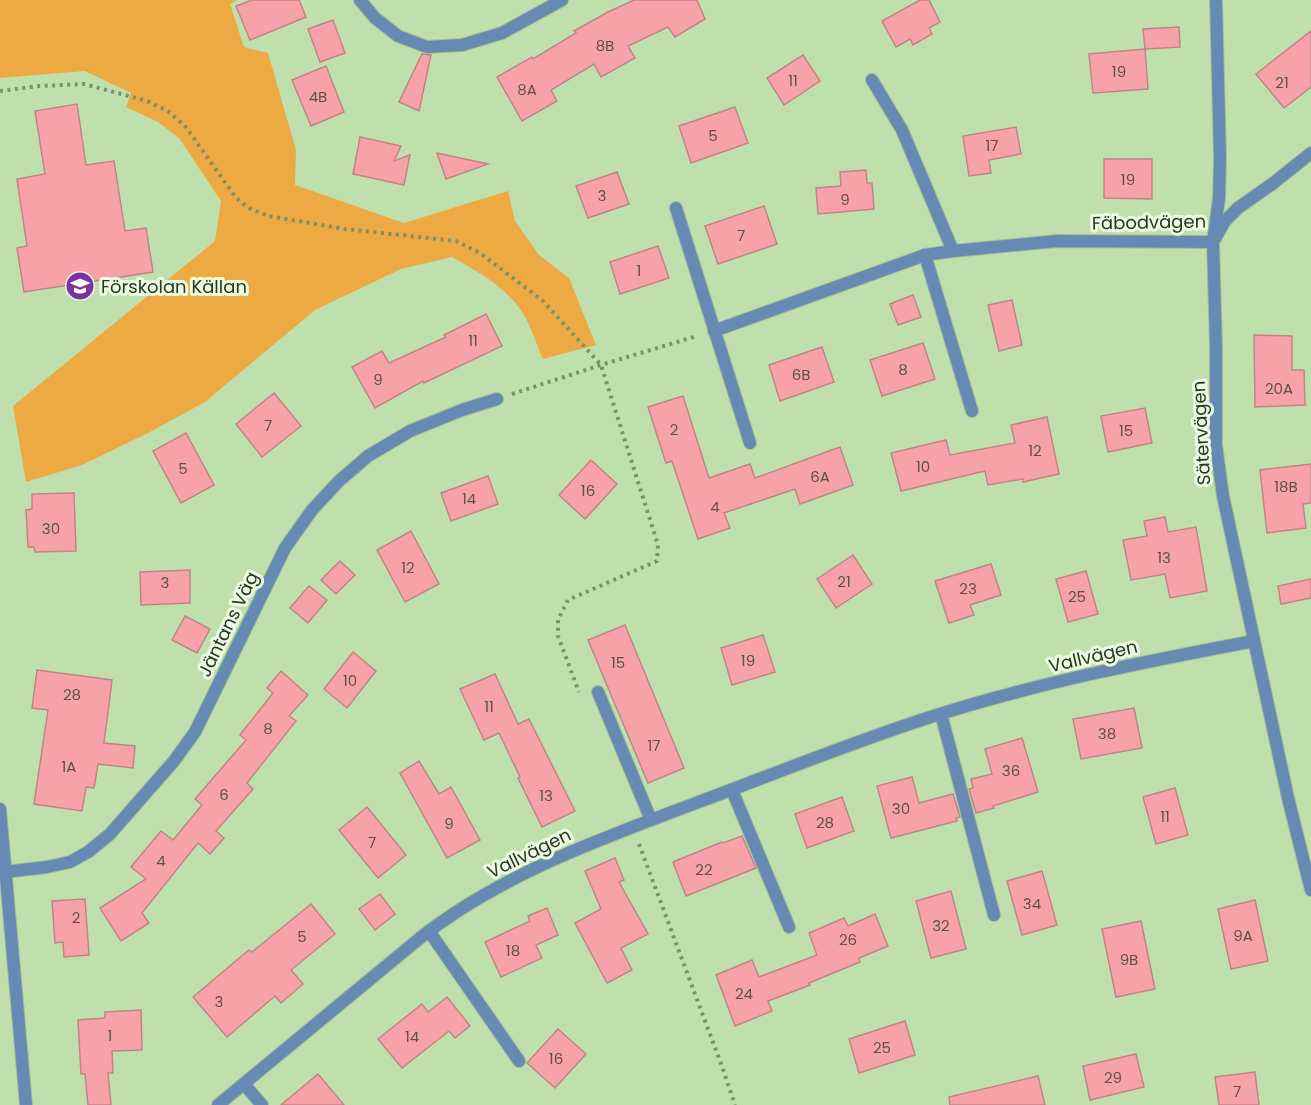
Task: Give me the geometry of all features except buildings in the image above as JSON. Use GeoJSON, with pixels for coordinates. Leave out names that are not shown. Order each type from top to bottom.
{"type":"FeatureCollection","features":[{"type":"Feature","properties":{"kind":"street"},"geometry":{"type":"LineString","coordinates":[[360,0],[375,18],[398,36],[427,47],[462,45],[502,33],[562,0]]}},
{"type":"Feature","properties":{"kind":"street","name":"Sätervägen"},"geometry":{"type":"LineString","coordinates":[[1216,0],[1220,158],[1219,198],[1213,242],[1216,445],[1223,496],[1288,798],[1311,890]]}},
{"type":"Feature","properties":{"kind":"street"},"geometry":{"type":"LineString","coordinates":[[872,80],[902,130],[953,250]]}},
{"type":"Feature","properties":{"kind":"street","name":"Fäbodvägen"},"geometry":{"type":"LineString","coordinates":[[714,331],[925,255],[953,250],[1057,241],[1213,242],[1225,221],[1238,208],[1311,153]]}},
{"type":"Feature","properties":{"kind":"street"},"geometry":{"type":"LineString","coordinates":[[675,208],[750,443]]}},
{"type":"Feature","properties":{"kind":"street"},"geometry":{"type":"LineString","coordinates":[[925,255],[972,411]]}},
{"type":"Feature","properties":{"kind":"street","name":"Jäntans Väg"},"geometry":{"type":"LineString","coordinates":[[5,872],[70,862],[88,852],[110,834],[174,761],[195,732],[285,548],[312,510],[339,482],[368,456],[410,431],[497,399]]}},
{"type":"Feature","properties":{"kind":"street","name":"Vallvägen"},"geometry":{"type":"LineString","coordinates":[[218,1105],[447,917],[498,887],[588,845],[941,714],[1131,665],[1254,641]]}},
{"type":"Feature","properties":{"kind":"street"},"geometry":{"type":"LineString","coordinates":[[598,692],[651,820]]}},
{"type":"Feature","properties":{"kind":"street"},"geometry":{"type":"LineString","coordinates":[[941,714],[994,915]]}},
{"type":"Feature","properties":{"kind":"street"},"geometry":{"type":"LineString","coordinates":[[732,790],[789,927]]}},
{"type":"Feature","properties":{"kind":"street"},"geometry":{"type":"LineString","coordinates":[[0,809],[26,1105]]}},
{"type":"Feature","properties":{"kind":"street"},"geometry":{"type":"LineString","coordinates":[[429,931],[519,1061]]}},
{"type":"Feature","properties":{"kind":"street"},"geometry":{"type":"LineString","coordinates":[[244,1084],[262,1105]]}},
{"type":"Feature","properties":{"kind":"path"},"geometry":{"type":"LineString","coordinates":[[0,91],[84,84],[147,101],[168,111],[186,127],[236,198],[249,208],[268,216],[345,229],[456,241],[480,253],[543,301],[601,365],[658,545],[657,561],[568,600],[558,620],[560,643],[583,701]]}},
{"type":"Feature","properties":{"kind":"path"},"geometry":{"type":"LineString","coordinates":[[497,399],[714,331]]}},
{"type":"Feature","properties":{"kind":"path"},"geometry":{"type":"LineString","coordinates":[[633,828],[735,1105]]}},
{"type":"Feature","properties":{"kind":"shaded area"},"geometry":{"type":"Polygon","coordinates":[[[0,0],[237,0],[230,4],[244,47],[268,53],[296,150],[295,185],[404,223],[508,191],[515,221],[539,255],[569,278],[596,345],[543,359],[522,312],[508,295],[481,274],[452,257],[401,269],[315,310],[205,402],[82,465],[26,482],[13,406],[215,241],[221,201],[179,138],[158,122],[126,107],[131,93],[85,71],[0,78],[0,0]]]}},
{"type":"Feature","properties":{"kind":"place","name":"Förskolan Källan"},"geometry":{"type":"Point","coordinates":[80,286]}}]}
